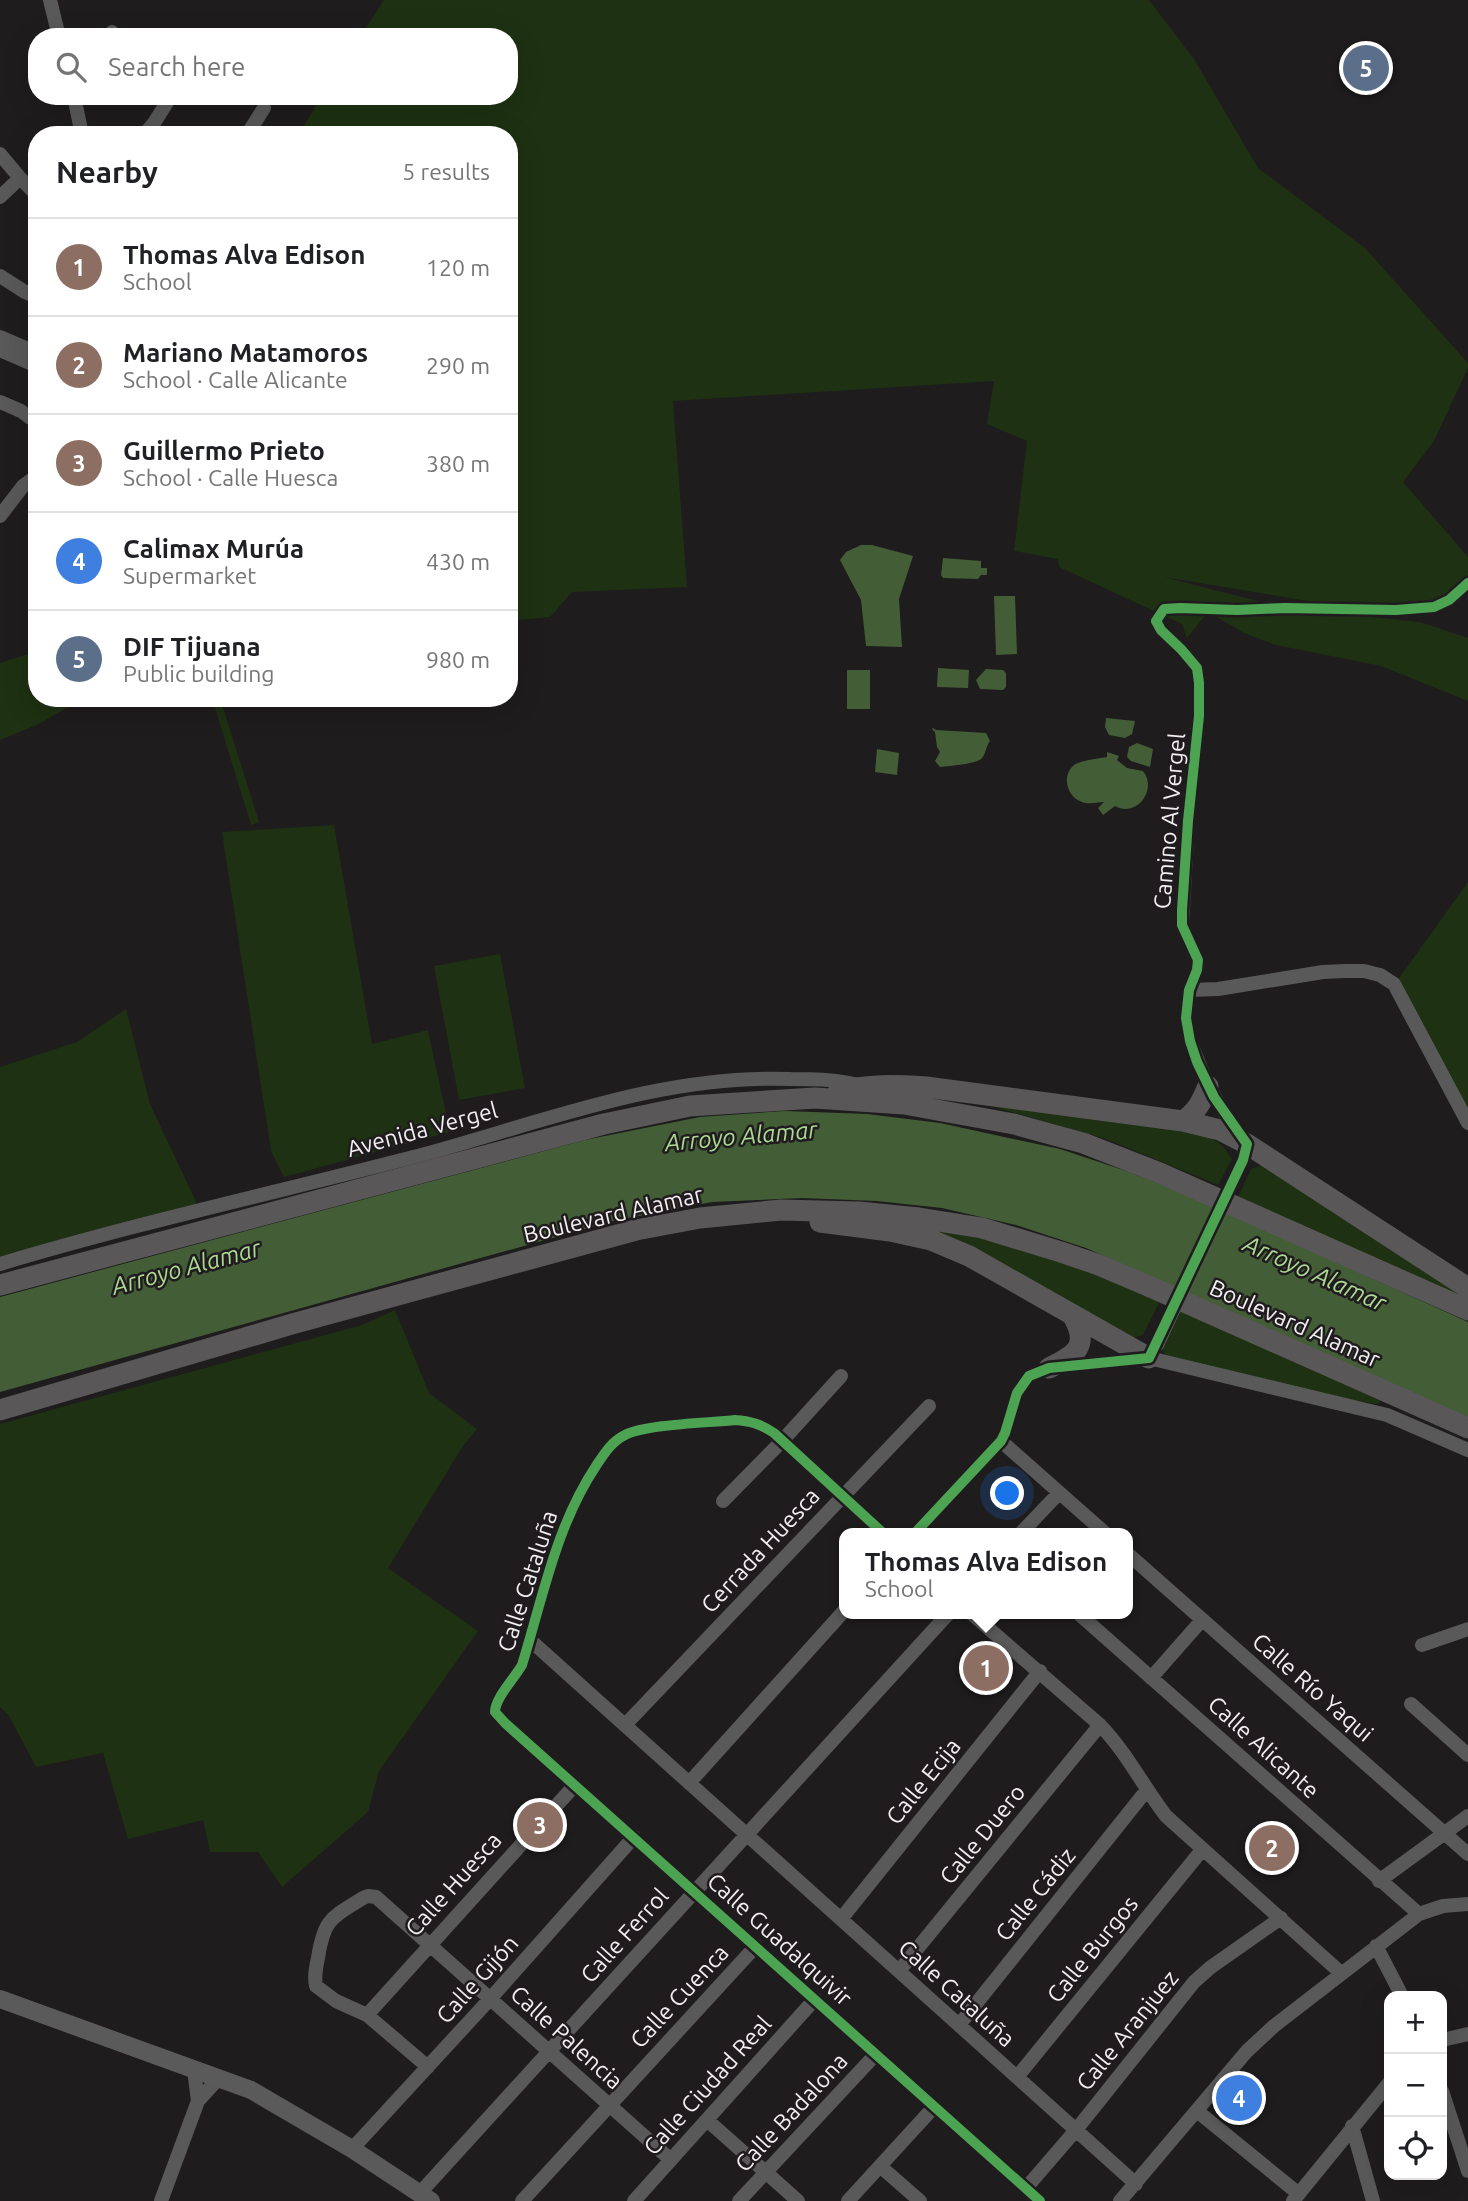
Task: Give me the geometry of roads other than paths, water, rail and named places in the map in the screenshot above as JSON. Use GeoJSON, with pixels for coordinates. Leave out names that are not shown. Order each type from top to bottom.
{"type":"FeatureCollection","features":[{"type":"Feature","properties":{"kind":"highway"},"geometry":{"type":"LineString","coordinates":[[815,1098],[862,1086],[891,1084],[1184,1121],[1220,1130],[1245,1152],[1468,1288]]}},
{"type":"Feature","properties":{"kind":"highway"},"geometry":{"type":"LineString","coordinates":[[1184,1121],[1200,1105],[1208,1086]]}},
{"type":"Feature","properties":{"kind":"highway"},"geometry":{"type":"LineString","coordinates":[[0,1285],[604,1124],[690,1106],[815,1098],[863,1100],[953,1112],[1014,1124],[1083,1143],[1202,1190],[1468,1310]]}},
{"type":"Feature","properties":{"kind":"highway"},"geometry":{"type":"LineString","coordinates":[[781,1210],[825,1223],[890,1231],[931,1240],[969,1256],[1073,1316],[1153,1352]]}},
{"type":"Feature","properties":{"kind":"highway","name":"Boulevard Alamar"},"geometry":{"type":"LineString","coordinates":[[0,1410],[292,1324],[636,1230],[700,1218],[781,1210],[859,1212],[919,1218],[982,1228],[1061,1252],[1131,1278],[1468,1429]]}},
{"type":"Feature","properties":{"kind":"highway"},"geometry":{"type":"LineString","coordinates":[[1049,1368],[1070,1357],[1080,1343],[1080,1330],[1073,1316]]}},
{"type":"Feature","properties":{"kind":"main road"},"geometry":{"type":"LineString","coordinates":[[0,1999],[204,2081],[251,2090],[352,2149],[425,2197]]}},
{"type":"Feature","properties":{"kind":"street"},"geometry":{"type":"LineString","coordinates":[[50,0],[57,28]]}},
{"type":"Feature","properties":{"kind":"street"},"geometry":{"type":"LineString","coordinates":[[76,105],[80,126]]}},
{"type":"Feature","properties":{"kind":"street"},"geometry":{"type":"LineString","coordinates":[[152,126],[165,105]]}},
{"type":"Feature","properties":{"kind":"street"},"geometry":{"type":"LineString","coordinates":[[253,126],[264,108]]}},
{"type":"Feature","properties":{"kind":"street"},"geometry":{"type":"LineString","coordinates":[[0,154],[28,186]]}},
{"type":"Feature","properties":{"kind":"street"},"geometry":{"type":"LineString","coordinates":[[0,197],[20,178]]}},
{"type":"Feature","properties":{"kind":"street"},"geometry":{"type":"LineString","coordinates":[[0,276],[28,293]]}},
{"type":"Feature","properties":{"kind":"street"},"geometry":{"type":"LineString","coordinates":[[0,337],[28,349]]}},
{"type":"Feature","properties":{"kind":"street"},"geometry":{"type":"LineString","coordinates":[[0,351],[28,362]]}},
{"type":"Feature","properties":{"kind":"street"},"geometry":{"type":"LineString","coordinates":[[0,402],[28,416]]}},
{"type":"Feature","properties":{"kind":"street"},"geometry":{"type":"LineString","coordinates":[[2,509],[28,482]]}},
{"type":"Feature","properties":{"kind":"street","name":"Camino Al Vergel"},"geometry":{"type":"LineString","coordinates":[[1245,1152],[1208,1086],[1190,1041],[1186,1018],[1189,990],[1198,960],[1182,925],[1182,910],[1199,716],[1199,682],[1197,668],[1161,630],[1156,621],[1164,609],[1180,608],[1396,610],[1434,607],[1449,600],[1468,583]]}},
{"type":"Feature","properties":{"kind":"street"},"geometry":{"type":"LineString","coordinates":[[1189,990],[1218,989],[1323,972],[1364,971],[1380,975],[1394,984],[1468,1123]]}},
{"type":"Feature","properties":{"kind":"street","name":"Avenida Vergel"},"geometry":{"type":"LineString","coordinates":[[0,1264],[222,1203],[425,1154],[608,1100],[696,1083],[766,1078],[824,1080],[862,1086]]}},
{"type":"Feature","properties":{"kind":"street"},"geometry":{"type":"LineString","coordinates":[[1153,1352],[1245,1152]]}},
{"type":"Feature","properties":{"kind":"street"},"geometry":{"type":"LineString","coordinates":[[920,1528],[1001,1441],[1017,1393],[1029,1376],[1049,1368],[1153,1352],[1387,1415],[1468,1450]]}},
{"type":"Feature","properties":{"kind":"street"},"geometry":{"type":"LineString","coordinates":[[723,1501],[841,1376]]}},
{"type":"Feature","properties":{"kind":"street","name":"Cerrada Huesca"},"geometry":{"type":"LineString","coordinates":[[625,1726],[929,1406]]}},
{"type":"Feature","properties":{"kind":"street","name":"Calle Cataluña"},"geometry":{"type":"LineString","coordinates":[[495,1707],[497,1700],[522,1665],[561,1531],[587,1478],[614,1441],[643,1430],[735,1420],[763,1425],[782,1441]]}},
{"type":"Feature","properties":{"kind":"street"},"geometry":{"type":"LineString","coordinates":[[782,1441],[877,1528]]}},
{"type":"Feature","properties":{"kind":"street"},"geometry":{"type":"LineString","coordinates":[[1001,1441],[1099,1528]]}},
{"type":"Feature","properties":{"kind":"street"},"geometry":{"type":"LineString","coordinates":[[1026,1528],[1059,1493]]}},
{"type":"Feature","properties":{"kind":"street","name":"Calle Río Yaqui"},"geometry":{"type":"LineString","coordinates":[[1133,1558],[1468,1854]]}},
{"type":"Feature","properties":{"kind":"street"},"geometry":{"type":"LineString","coordinates":[[689,1783],[839,1617]]}},
{"type":"Feature","properties":{"kind":"street","name":"Calle Ferrol"},"geometry":{"type":"LineString","coordinates":[[425,2197],[549,2051],[943,1619]]}},
{"type":"Feature","properties":{"kind":"street"},"geometry":{"type":"LineString","coordinates":[[978,1619],[1100,1725],[1121,1749],[1146,1791],[1166,1816],[1341,1973]]}},
{"type":"Feature","properties":{"kind":"street","name":"Calle Alicante"},"geometry":{"type":"LineString","coordinates":[[1085,1619],[1419,1914]]}},
{"type":"Feature","properties":{"kind":"street"},"geometry":{"type":"LineString","coordinates":[[1151,1678],[1202,1620]]}},
{"type":"Feature","properties":{"kind":"street"},"geometry":{"type":"LineString","coordinates":[[1422,1645],[1468,1629]]}},
{"type":"Feature","properties":{"kind":"street","name":"Calle Cataluña"},"geometry":{"type":"LineString","coordinates":[[530,1640],[1136,2184]]}},
{"type":"Feature","properties":{"kind":"street","name":"Calle Ecija"},"geometry":{"type":"LineString","coordinates":[[841,1919],[1040,1671]]}},
{"type":"Feature","properties":{"kind":"street"},"geometry":{"type":"LineString","coordinates":[[1411,1704],[1468,1755]]}},
{"type":"Feature","properties":{"kind":"street","name":"Calle Guadalquivir"},"geometry":{"type":"LineString","coordinates":[[495,1707],[495,1712],[505,1723],[1040,2201]]}},
{"type":"Feature","properties":{"kind":"street","name":"Calle Duero"},"geometry":{"type":"LineString","coordinates":[[899,1971],[1100,1725]]}},
{"type":"Feature","properties":{"kind":"street","name":"Calle Huesca"},"geometry":{"type":"LineString","coordinates":[[367,2015],[575,1785]]}},
{"type":"Feature","properties":{"kind":"street","name":"Calle Cádiz"},"geometry":{"type":"LineString","coordinates":[[959,2025],[1146,1791]]}},
{"type":"Feature","properties":{"kind":"street"},"geometry":{"type":"LineString","coordinates":[[1379,1881],[1468,1816]]}},
{"type":"Feature","properties":{"kind":"street","name":"Calle Gijón"},"geometry":{"type":"LineString","coordinates":[[352,2149],[491,1999],[634,1837]]}},
{"type":"Feature","properties":{"kind":"street","name":"Calle Burgos"},"geometry":{"type":"LineString","coordinates":[[1017,2077],[1202,1850]]}},
{"type":"Feature","properties":{"kind":"street","name":"Calle Palencia"},"geometry":{"type":"LineString","coordinates":[[367,2015],[321,1992],[315,1979],[324,1928],[349,1906],[368,1896],[376,1897],[671,2160]]}},
{"type":"Feature","properties":{"kind":"street"},"geometry":{"type":"LineString","coordinates":[[1121,2201],[1247,2051],[1274,2026],[1419,1914],[1443,1906],[1468,1904]]}},
{"type":"Feature","properties":{"kind":"street","name":"Calle Aranjuez"},"geometry":{"type":"LineString","coordinates":[[1026,2188],[1194,1982],[1281,1918]]}},
{"type":"Feature","properties":{"kind":"street","name":"Calle Cuenca"},"geometry":{"type":"LineString","coordinates":[[522,2201],[756,1946]]}},
{"type":"Feature","properties":{"kind":"street"},"geometry":{"type":"LineString","coordinates":[[1376,1946],[1399,1991]]}},
{"type":"Feature","properties":{"kind":"street","name":"Calle Ciudad Real"},"geometry":{"type":"LineString","coordinates":[[634,2201],[815,1999]]}},
{"type":"Feature","properties":{"kind":"street"},"geometry":{"type":"LineString","coordinates":[[367,2015],[428,2067]]}},
{"type":"Feature","properties":{"kind":"street"},"geometry":{"type":"LineString","coordinates":[[1447,2039],[1468,2034]]}},
{"type":"Feature","properties":{"kind":"street","name":"Calle Badalona"},"geometry":{"type":"LineString","coordinates":[[739,2201],[876,2053]]}},
{"type":"Feature","properties":{"kind":"street"},"geometry":{"type":"LineString","coordinates":[[161,2201],[204,2081]]}},
{"type":"Feature","properties":{"kind":"street"},"geometry":{"type":"LineString","coordinates":[[1197,2111],[1296,2197],[1384,2088]]}},
{"type":"Feature","properties":{"kind":"street"},"geometry":{"type":"LineString","coordinates":[[1447,2103],[1465,2148],[1468,2171]]}},
{"type":"Feature","properties":{"kind":"street"},"geometry":{"type":"LineString","coordinates":[[849,2201],[934,2107]]}},
{"type":"Feature","properties":{"kind":"street"},"geometry":{"type":"LineString","coordinates":[[706,2120],[798,2201]]}},
{"type":"Feature","properties":{"kind":"street"},"geometry":{"type":"LineString","coordinates":[[1352,2126],[1373,2201]]}},
{"type":"Feature","properties":{"kind":"street"},"geometry":{"type":"LineString","coordinates":[[880,2166],[920,2201]]}},
{"type":"Feature","properties":{"kind":"water"},"geometry":{"type":"Polygon","coordinates":[[[861,545],[872,545],[913,556],[899,599],[902,647],[866,646],[861,600],[840,560],[846,552],[861,545]]]}},
{"type":"Feature","properties":{"kind":"water"},"geometry":{"type":"Polygon","coordinates":[[[943,558],[981,561],[981,568],[987,568],[987,575],[981,575],[978,579],[943,578],[943,558]]]}},
{"type":"Feature","properties":{"kind":"water"},"geometry":{"type":"Polygon","coordinates":[[[994,596],[1015,596],[1017,654],[996,655],[994,596]]]}},
{"type":"Feature","properties":{"kind":"water"},"geometry":{"type":"Polygon","coordinates":[[[938,668],[969,670],[968,688],[937,687],[938,668]]]}},
{"type":"Feature","properties":{"kind":"water"},"geometry":{"type":"Polygon","coordinates":[[[986,669],[1003,670],[1006,673],[1006,687],[1003,690],[980,689],[976,680],[986,669]]]}},
{"type":"Feature","properties":{"kind":"water"},"geometry":{"type":"Polygon","coordinates":[[[847,670],[870,670],[870,709],[847,709],[847,670]]]}},
{"type":"Feature","properties":{"kind":"water"},"geometry":{"type":"Polygon","coordinates":[[[1106,718],[1135,721],[1132,734],[1125,738],[1109,735],[1105,727],[1106,718]]]}},
{"type":"Feature","properties":{"kind":"water"},"geometry":{"type":"Polygon","coordinates":[[[933,728],[986,733],[990,741],[979,760],[940,767],[935,761],[940,752],[933,728]]]}},
{"type":"Feature","properties":{"kind":"water"},"geometry":{"type":"Polygon","coordinates":[[[1137,743],[1153,749],[1150,767],[1127,757],[1129,747],[1137,743]]]}},
{"type":"Feature","properties":{"kind":"water"},"geometry":{"type":"Polygon","coordinates":[[[877,749],[899,753],[897,775],[875,772],[877,749]]]}},
{"type":"Feature","properties":{"kind":"water"},"geometry":{"type":"Polygon","coordinates":[[[1107,752],[1119,756],[1117,760],[1127,768],[1143,771],[1148,786],[1146,794],[1137,805],[1123,809],[1115,806],[1103,815],[1098,808],[1104,802],[1082,802],[1069,791],[1067,780],[1074,765],[1107,757],[1107,752]]]}},
{"type":"Feature","properties":{"kind":"water","name":"Arroyo Alamar"},"geometry":{"type":"Polygon","coordinates":[[[785,1111],[867,1114],[940,1123],[1060,1149],[1186,1194],[1468,1322],[1468,1417],[1086,1248],[1016,1225],[942,1208],[877,1201],[802,1198],[712,1202],[617,1220],[0,1392],[0,1297],[585,1140],[700,1117],[785,1111]]]}},
{"type":"Feature","properties":{"kind":"place","name":"DIF Tijuana"},"geometry":{"type":"Point","coordinates":[1366,68]}},
{"type":"Feature","properties":{"kind":"place","name":"Thomas Alva Edison"},"geometry":{"type":"Point","coordinates":[986,1668]}},
{"type":"Feature","properties":{"kind":"place","name":"Guillermo Prieto"},"geometry":{"type":"Point","coordinates":[540,1825]}},
{"type":"Feature","properties":{"kind":"place","name":"Mariano Matamoros"},"geometry":{"type":"Point","coordinates":[1272,1848]}},
{"type":"Feature","properties":{"kind":"place","name":"Calimax Murúa"},"geometry":{"type":"Point","coordinates":[1239,2098]}}]}
